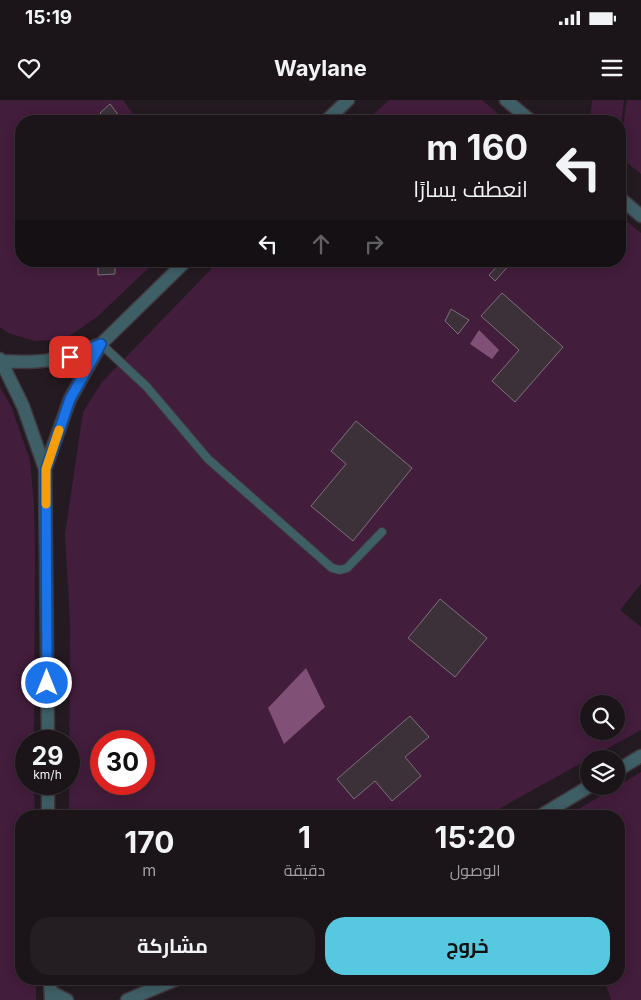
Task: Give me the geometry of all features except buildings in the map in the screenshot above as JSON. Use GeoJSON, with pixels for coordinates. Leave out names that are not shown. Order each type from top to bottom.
{"type":"FeatureCollection","features":[{"type":"Feature","properties":{"kind":"street"},"geometry":{"type":"LineString","coordinates":[[332,115],[348,100]]}},
{"type":"Feature","properties":{"kind":"street"},"geometry":{"type":"LineString","coordinates":[[506,100],[524,115]]}},
{"type":"Feature","properties":{"kind":"street"},"geometry":{"type":"LineString","coordinates":[[626,203],[641,216]]}},
{"type":"Feature","properties":{"kind":"street"},"geometry":{"type":"LineString","coordinates":[[48,730],[46,469],[70,399],[101,344],[180,267]]}},
{"type":"Feature","properties":{"kind":"street"},"geometry":{"type":"LineString","coordinates":[[46,469],[23,406],[1,360],[48,361],[70,357],[101,344]]}},
{"type":"Feature","properties":{"kind":"street"},"geometry":{"type":"LineString","coordinates":[[625,766],[641,756]]}},
{"type":"Feature","properties":{"kind":"street"},"geometry":{"type":"LineString","coordinates":[[550,810],[580,792]]}},
{"type":"Feature","properties":{"kind":"street"},"geometry":{"type":"LineString","coordinates":[[48,795],[48,810]]}},
{"type":"Feature","properties":{"kind":"street"},"geometry":{"type":"LineString","coordinates":[[127,1000],[163,985]]}},
{"type":"Feature","properties":{"kind":"street"},"geometry":{"type":"LineString","coordinates":[[51,990],[67,1000]]}},
{"type":"Feature","properties":{"kind":"lane"},"geometry":{"type":"LineString","coordinates":[[101,344],[147,387],[208,459],[332,568],[340,570],[348,568],[382,532]]}},
{"type":"Feature","properties":{"kind":"shaded area"},"geometry":{"type":"Polygon","coordinates":[[[0,100],[123,100],[134,115],[15,115],[15,267],[150,267],[97,317],[65,339],[35,341],[8,333],[0,327],[0,100]]]}},
{"type":"Feature","properties":{"kind":"shaded area"},"geometry":{"type":"Polygon","coordinates":[[[389,100],[482,100],[500,115],[373,115],[389,100]]]}},
{"type":"Feature","properties":{"kind":"shaded area"},"geometry":{"type":"Polygon","coordinates":[[[592,100],[624,100],[622,115],[591,115],[592,100]]]}},
{"type":"Feature","properties":{"kind":"shaded area"},"geometry":{"type":"Polygon","coordinates":[[[627,100],[641,100],[641,174],[626,162],[625,115],[627,100]]]}},
{"type":"Feature","properties":{"kind":"shaded area"},"geometry":{"type":"Polygon","coordinates":[[[626,221],[641,233],[641,584],[620,610],[641,627],[641,730],[625,739],[625,695],[580,695],[580,740],[623,740],[605,750],[580,750],[580,764],[497,810],[69,810],[69,795],[80,795],[80,730],[69,730],[70,622],[65,534],[83,412],[102,382],[213,267],[626,267],[626,221]]]}},
{"type":"Feature","properties":{"kind":"shaded area"},"geometry":{"type":"Polygon","coordinates":[[[479,330],[499,350],[492,359],[470,344],[479,330]]]}},
{"type":"Feature","properties":{"kind":"shaded area"},"geometry":{"type":"Polygon","coordinates":[[[0,387],[11,406],[30,460],[34,504],[34,730],[15,730],[15,795],[34,795],[35,810],[15,810],[15,985],[36,985],[36,1000],[0,1000],[0,387]]]}},
{"type":"Feature","properties":{"kind":"shaded area"},"geometry":{"type":"Polygon","coordinates":[[[306,668],[325,707],[284,744],[268,708],[306,668]]]}},
{"type":"Feature","properties":{"kind":"shaded area"},"geometry":{"type":"Polygon","coordinates":[[[641,772],[641,1000],[611,1000],[606,985],[625,985],[625,810],[577,810],[602,795],[625,795],[625,782],[641,772]]]}},
{"type":"Feature","properties":{"kind":"slow traffic"},"geometry":{"type":"LineString","coordinates":[[46,504],[46,469],[59,430]]}},
{"type":"Feature","properties":{"kind":"route"},"geometry":{"type":"LineString","coordinates":[[47,683],[46,469],[70,399],[101,344],[70,357]]}}]}
